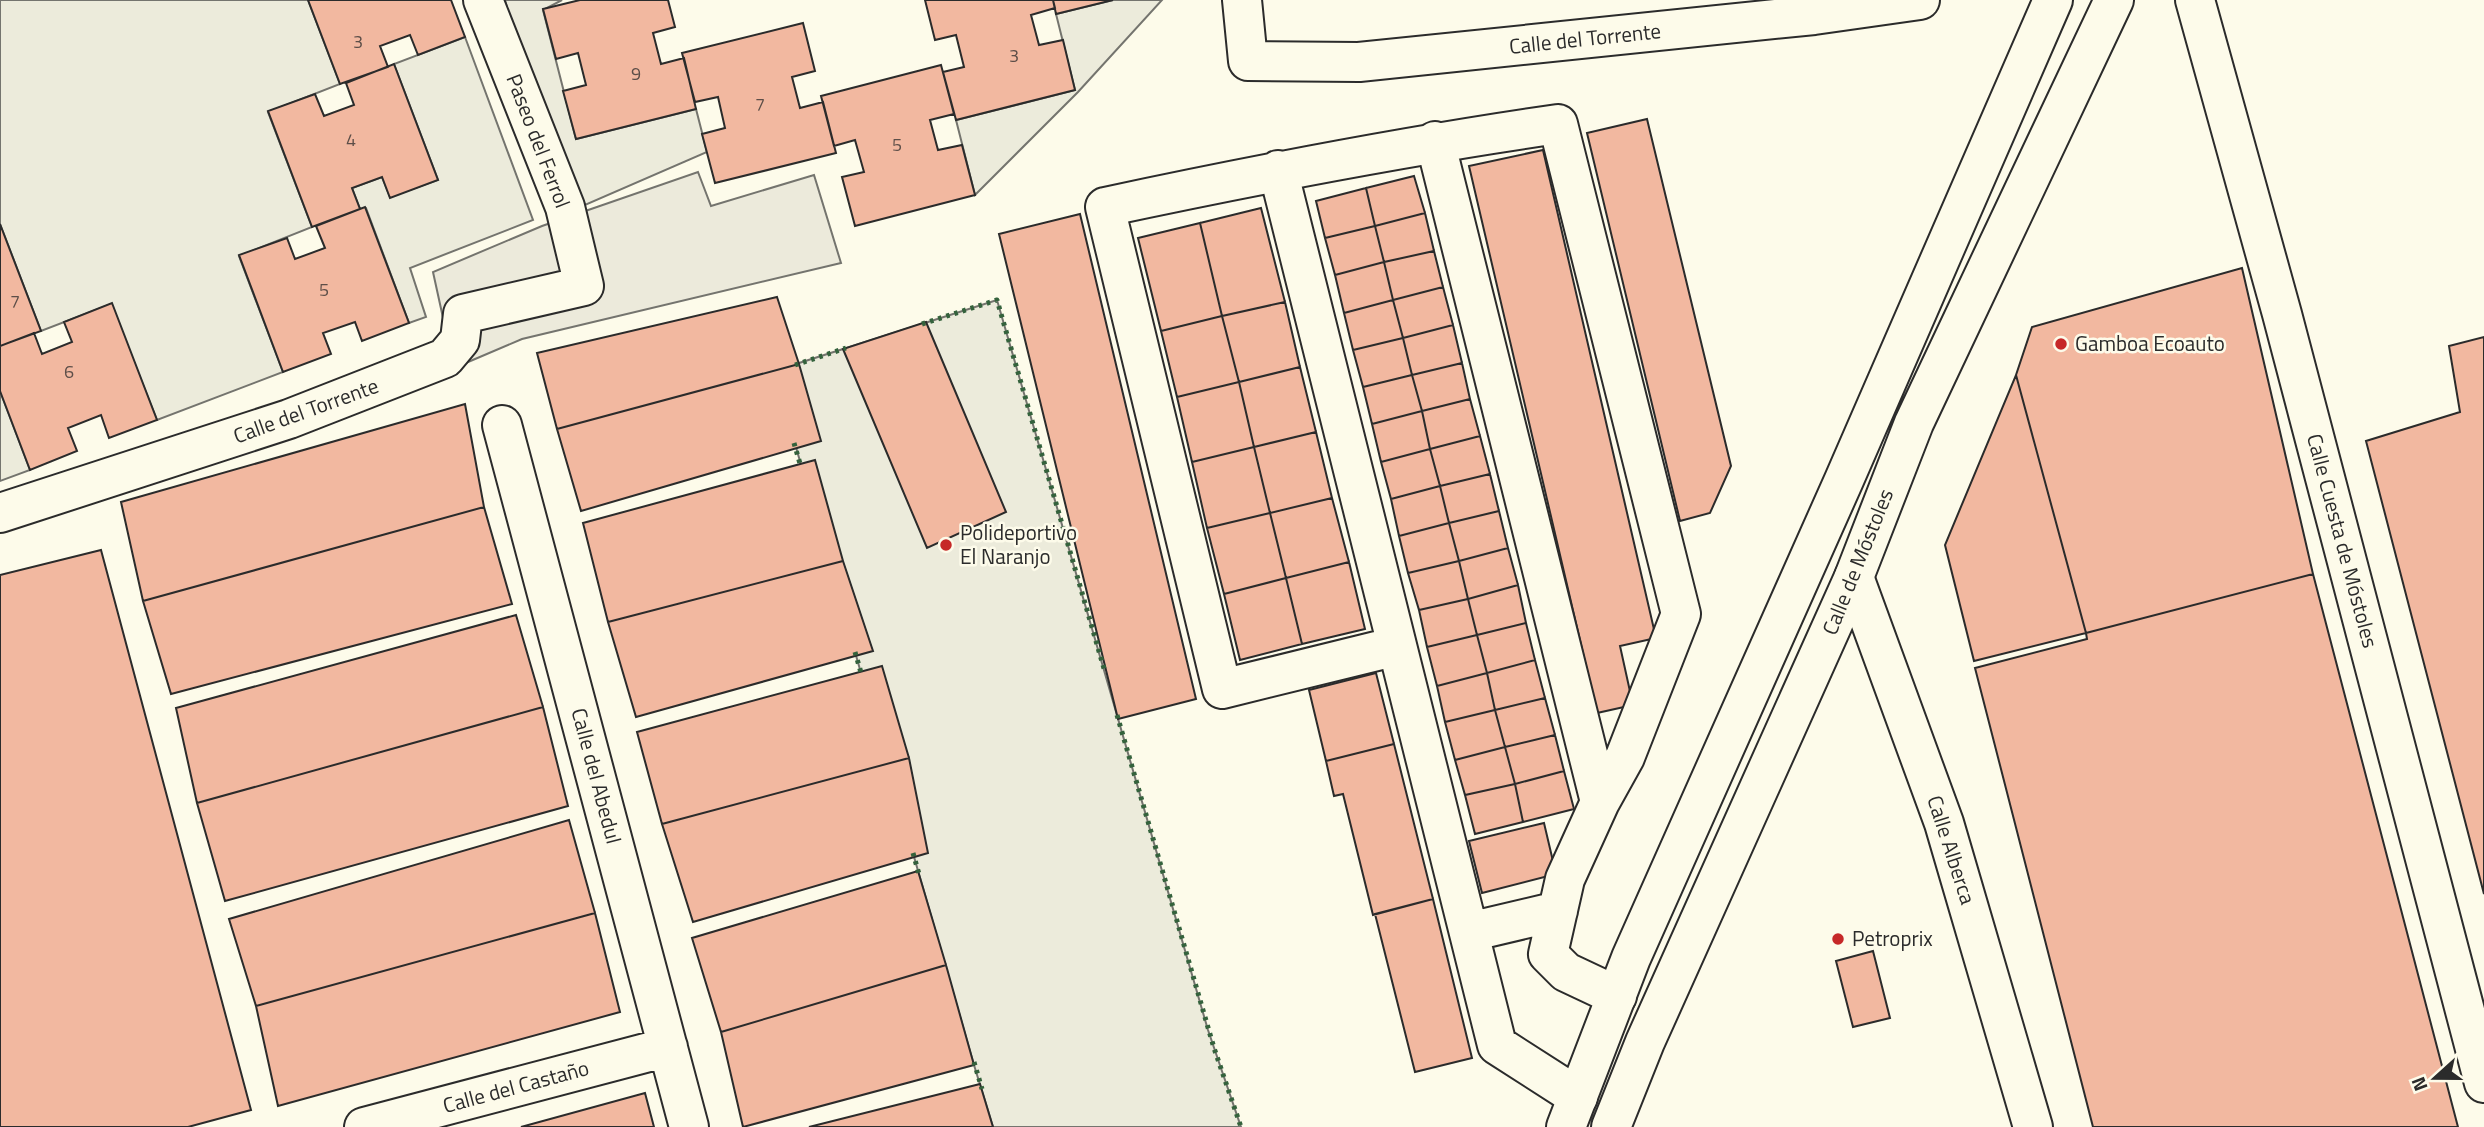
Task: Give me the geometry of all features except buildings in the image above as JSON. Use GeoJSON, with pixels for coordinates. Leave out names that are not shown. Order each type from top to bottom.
{"type":"FeatureCollection","features":[{"type":"Feature","properties":{"kind":"street","name":"Paseo del Ferrol"},"geometry":{"type":"LineString","coordinates":[[482,0],[565,207],[584,286]]}},
{"type":"Feature","properties":{"kind":"street","name":"Calle del Torrente"},"geometry":{"type":"LineString","coordinates":[[1242,0],[1248,61],[1359,62],[1814,15],[1920,0]]}},
{"type":"Feature","properties":{"kind":"street","name":"Calle de Móstoles"},"geometry":{"type":"LineString","coordinates":[[1572,1112],[1616,996],[2053,0]]}},
{"type":"Feature","properties":{"kind":"street","name":"Calle de Móstoles"},"geometry":{"type":"LineString","coordinates":[[1611,1127],[1645,1042],[1854,577],[1914,424],[2114,0]]}},
{"type":"Feature","properties":{"kind":"street","name":"Calle Cuesta de Móstoles"},"geometry":{"type":"LineString","coordinates":[[2195,0],[2282,314],[2484,1083]]}},
{"type":"Feature","properties":{"kind":"street"},"geometry":{"type":"LineString","coordinates":[[1397,646],[1222,689],[1105,207],[1278,170],[1435,141],[1558,124],[1681,614],[1625,757],[1600,802],[1566,879],[1548,954],[1566,972],[1616,996]]}},
{"type":"Feature","properties":{"kind":"street"},"geometry":{"type":"LineString","coordinates":[[1435,141],[1600,802]]}},
{"type":"Feature","properties":{"kind":"street"},"geometry":{"type":"LineString","coordinates":[[1278,170],[1497,1045],[1572,1112]]}},
{"type":"Feature","properties":{"kind":"street","name":"Calle del Torrente"},"geometry":{"type":"LineString","coordinates":[[0,513],[289,419],[446,358],[460,340],[463,314],[584,286]]}},
{"type":"Feature","properties":{"kind":"street","name":"Calle del Abedul"},"geometry":{"type":"LineString","coordinates":[[502,425],[689,1127]]}},
{"type":"Feature","properties":{"kind":"street","name":"Calle Alberca"},"geometry":{"type":"LineString","coordinates":[[1854,577],[1944,823],[2032,1127]]}},
{"type":"Feature","properties":{"kind":"street"},"geometry":{"type":"LineString","coordinates":[[1469,932],[1558,911]]}},
{"type":"Feature","properties":{"kind":"street","name":"Calle del Castaño"},"geometry":{"type":"LineString","coordinates":[[364,1127],[668,1047]]}},
{"type":"Feature","properties":{"kind":"shaded area"},"geometry":{"type":"Polygon","coordinates":[[[0,0],[308,0],[340,84],[268,112],[312,227],[239,256],[283,372],[157,420],[111,304],[41,331],[0,224],[0,0]]]}},
{"type":"Feature","properties":{"kind":"shaded area"},"geometry":{"type":"Polygon","coordinates":[[[505,0],[562,0],[543,10],[576,139],[696,109],[707,152],[585,205],[567,162],[551,168],[505,0]]]}},
{"type":"Feature","properties":{"kind":"shaded area"},"geometry":{"type":"Polygon","coordinates":[[[1113,0],[1162,0],[1078,92],[975,195],[956,120],[1075,90],[1056,14],[1113,0]]]}},
{"type":"Feature","properties":{"kind":"shaded area"},"geometry":{"type":"Polygon","coordinates":[[[465,37],[533,220],[410,268],[426,317],[409,323],[366,208],[360,209],[352,188],[382,177],[390,197],[438,180],[394,64],[465,37]]]}},
{"type":"Feature","properties":{"kind":"shaded area"},"geometry":{"type":"Polygon","coordinates":[[[698,172],[711,206],[814,175],[841,263],[522,339],[454,368],[433,272],[542,226],[698,172]]]}},
{"type":"Feature","properties":{"kind":"shaded area","name":"Polideportivo El Naranjo"},"geometry":{"type":"Polygon","coordinates":[[[997,300],[1208,1030],[1241,1127],[993,1127],[974,1065],[774,371],[997,300]]]}},
{"type":"Feature","properties":{"kind":"shaded area"},"geometry":{"type":"Polygon","coordinates":[[[0,391],[30,470],[0,481],[0,391]]]}},
{"type":"Feature","properties":{"kind":"hedge"},"geometry":{"type":"LineString","coordinates":[[922,324],[997,300],[1105,672]]}},
{"type":"Feature","properties":{"kind":"hedge"},"geometry":{"type":"LineString","coordinates":[[795,365],[846,348]]}},
{"type":"Feature","properties":{"kind":"hedge"},"geometry":{"type":"LineString","coordinates":[[794,443],[801,467]]}},
{"type":"Feature","properties":{"kind":"hedge"},"geometry":{"type":"LineString","coordinates":[[855,652],[862,676]]}},
{"type":"Feature","properties":{"kind":"hedge"},"geometry":{"type":"LineString","coordinates":[[1117,715],[1214,1048],[1241,1127]]}},
{"type":"Feature","properties":{"kind":"hedge"},"geometry":{"type":"LineString","coordinates":[[913,853],[919,874]]}},
{"type":"Feature","properties":{"kind":"hedge"},"geometry":{"type":"LineString","coordinates":[[974,1062],[982,1089]]}},
{"type":"Feature","properties":{"kind":"place","name":"Gamboa Ecoauto"},"geometry":{"type":"Point","coordinates":[2061,344]}},
{"type":"Feature","properties":{"kind":"place","name":"Polideportivo El Naranjo"},"geometry":{"type":"Point","coordinates":[946,545]}},
{"type":"Feature","properties":{"kind":"place","name":"Petroprix"},"geometry":{"type":"Point","coordinates":[1838,939]}}]}
